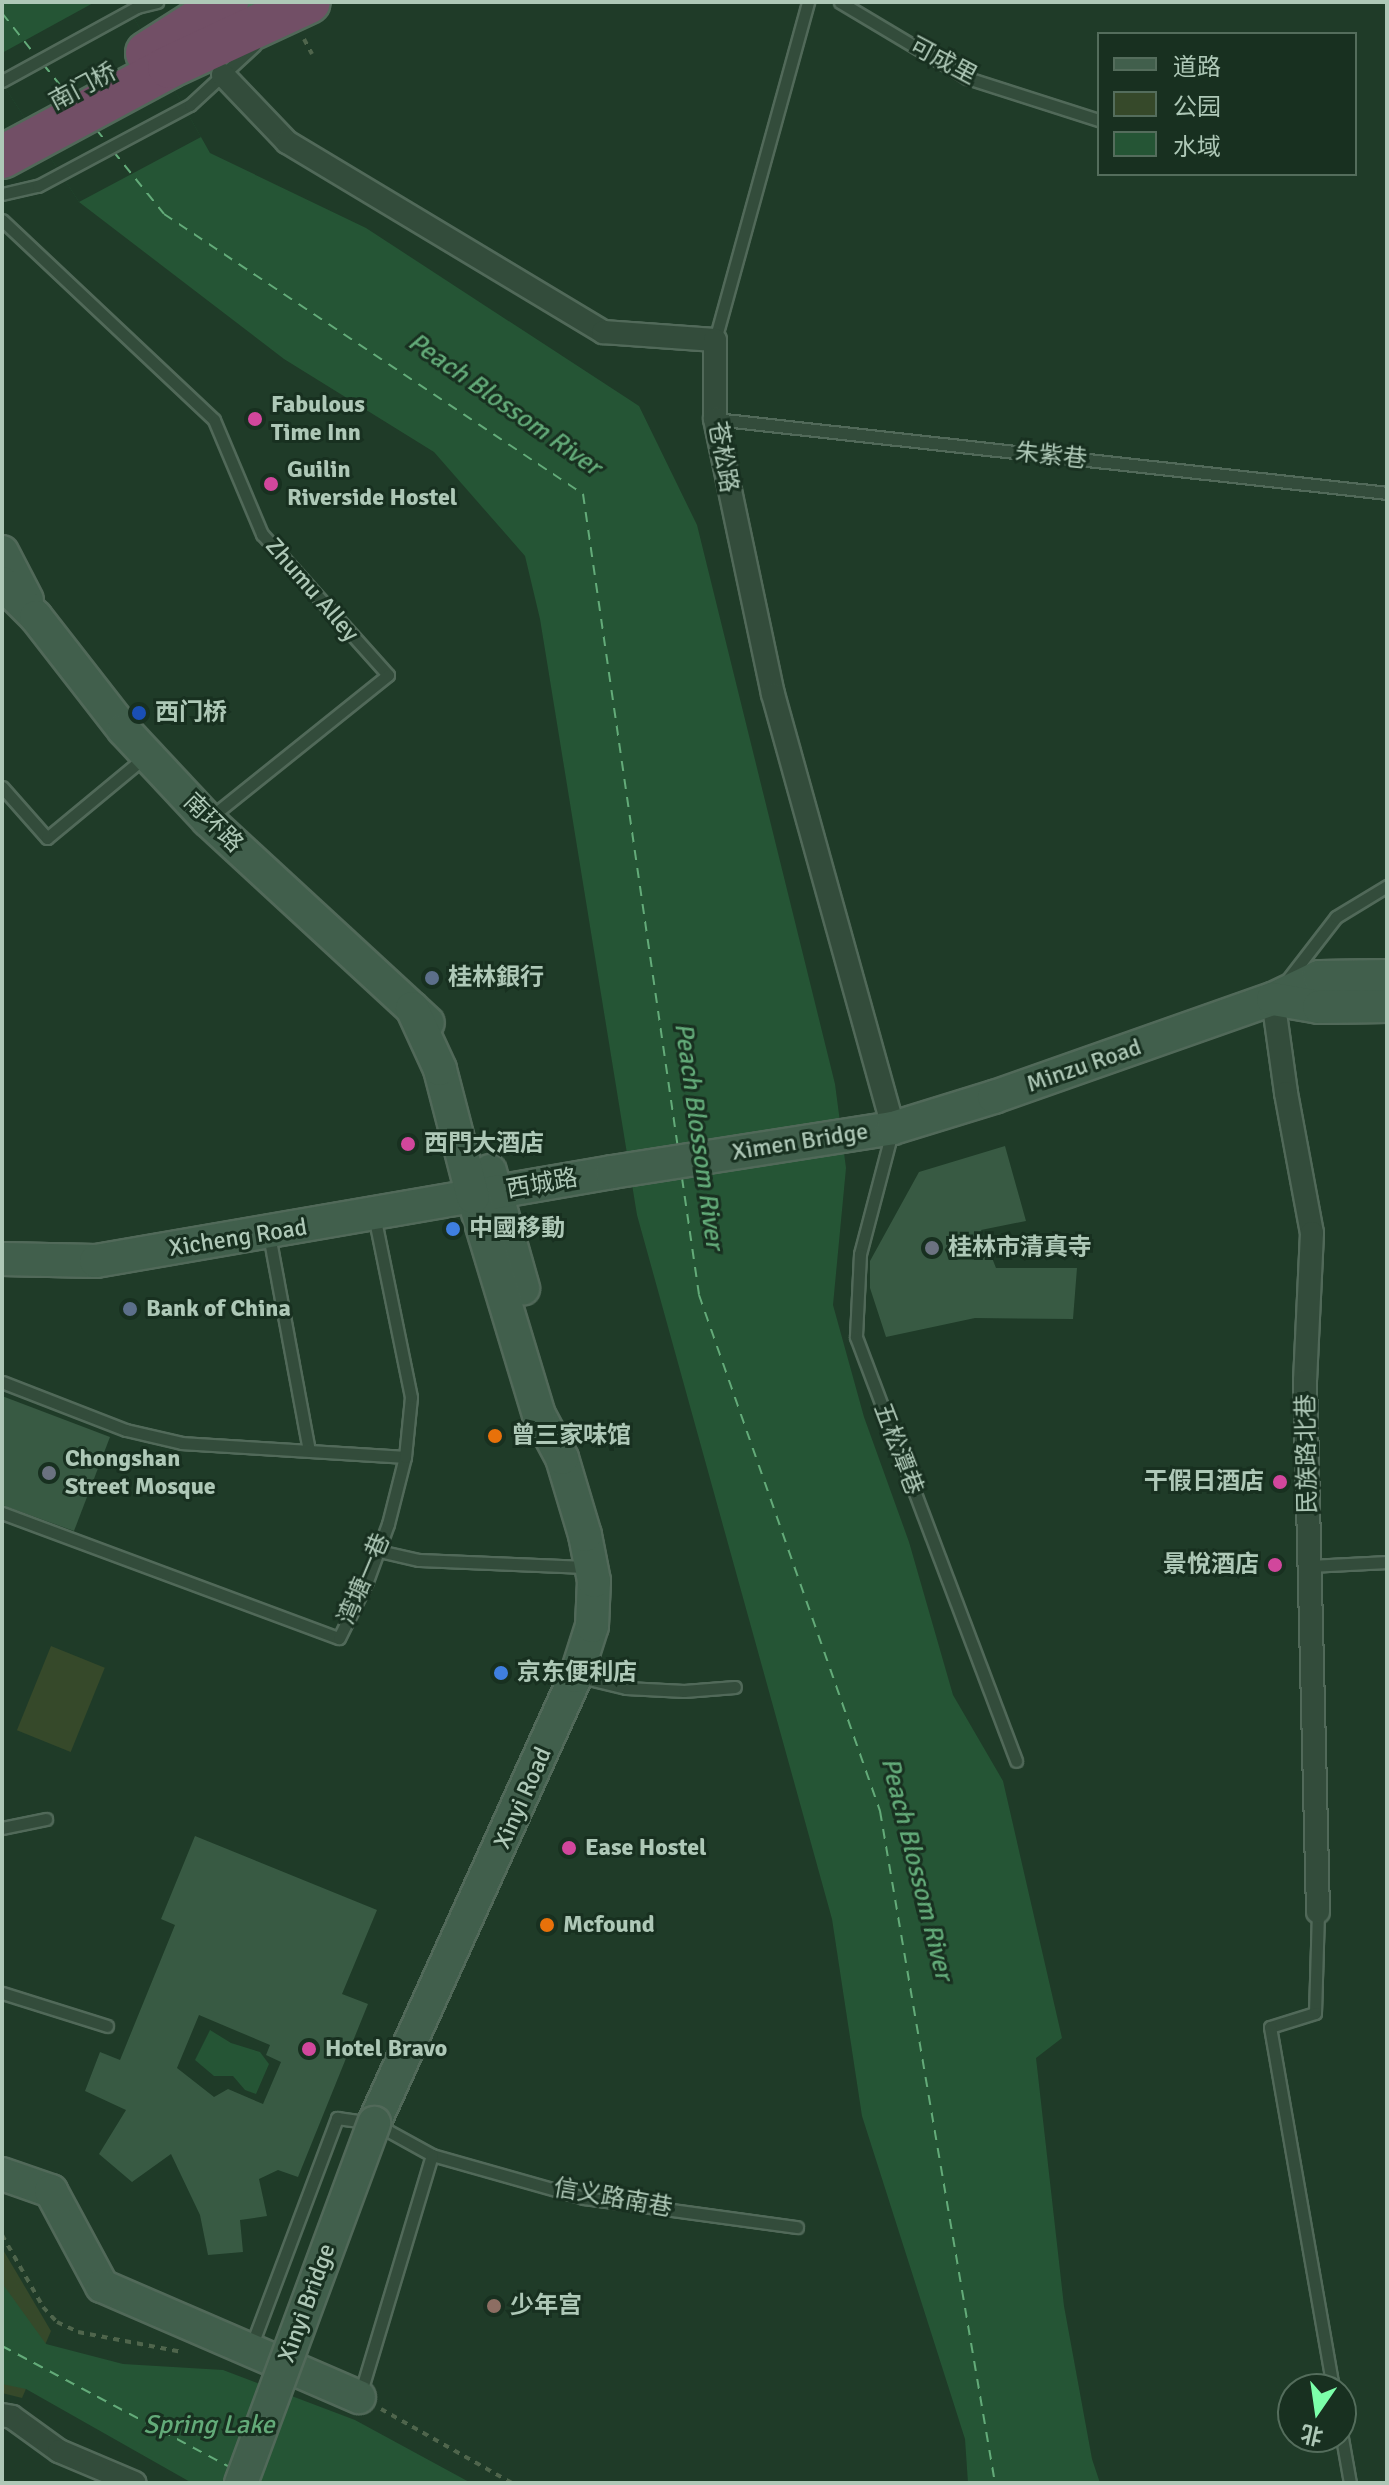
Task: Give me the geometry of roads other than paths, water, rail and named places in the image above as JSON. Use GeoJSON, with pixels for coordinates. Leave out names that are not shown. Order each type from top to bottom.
{"type":"FeatureCollection","features":[{"type":"Feature","properties":{"kind":"highway"},"geometry":{"type":"LineString","coordinates":[[164,57],[227,2]]}},
{"type":"Feature","properties":{"kind":"highway"},"geometry":{"type":"LineString","coordinates":[[164,57],[300,7]]}},
{"type":"Feature","properties":{"kind":"highway","name":"南门桥"},"geometry":{"type":"LineString","coordinates":[[7,141],[164,57]]}},
{"type":"Feature","properties":{"kind":"main road"},"geometry":{"type":"LineString","coordinates":[[2,552],[36,617]]}},
{"type":"Feature","properties":{"kind":"main road"},"geometry":{"type":"LineString","coordinates":[[2,583],[36,617]]}},
{"type":"Feature","properties":{"kind":"main road","name":"南环路"},"geometry":{"type":"LineString","coordinates":[[36,617],[147,755],[208,820],[412,1008],[440,1069],[558,1410],[562,1458]]}},
{"type":"Feature","properties":{"kind":"main road","name":"Minzu Road"},"geometry":{"type":"LineString","coordinates":[[893,1128],[994,1097],[1273,999],[1319,977],[1387,976]]}},
{"type":"Feature","properties":{"kind":"main road","name":"Minzu Road"},"geometry":{"type":"LineString","coordinates":[[1273,999],[1319,1007],[1387,1006]]}},
{"type":"Feature","properties":{"kind":"main road","name":"Ximen Bridge"},"geometry":{"type":"LineString","coordinates":[[612,1172],[893,1128]]}},
{"type":"Feature","properties":{"kind":"main road","name":"西城路"},"geometry":{"type":"LineString","coordinates":[[484,1194],[612,1172]]}},
{"type":"Feature","properties":{"kind":"main road","name":"Xicheng Road"},"geometry":{"type":"LineString","coordinates":[[2,1259],[96,1261],[484,1194]]}},
{"type":"Feature","properties":{"kind":"main road","name":"Xinyi Road"},"geometry":{"type":"LineString","coordinates":[[374,2123],[576,1676],[592,1626],[591,1568],[562,1458]]}},
{"type":"Feature","properties":{"kind":"main road","name":"Xinyi Bridge"},"geometry":{"type":"LineString","coordinates":[[241,2483],[374,2123]]}},
{"type":"Feature","properties":{"kind":"main road"},"geometry":{"type":"LineString","coordinates":[[2,2174],[51,2191],[102,2286],[359,2397]]}},
{"type":"Feature","properties":{"kind":"street"},"geometry":{"type":"LineString","coordinates":[[223,75],[287,142],[603,332],[715,340]]}},
{"type":"Feature","properties":{"kind":"street","name":"苍松路"},"geometry":{"type":"LineString","coordinates":[[715,340],[715,419],[773,694],[893,1128]]}},
{"type":"Feature","properties":{"kind":"street","name":"民族路北巷"},"geometry":{"type":"LineString","coordinates":[[1273,999],[1286,1093],[1312,1233],[1305,1380],[1318,1912]]}},
{"type":"Feature","properties":{"kind":"street"},"geometry":{"type":"LineString","coordinates":[[2,2415],[12,2417],[59,2451],[135,2483]]}},
{"type":"Feature","properties":{"kind":"lane"},"geometry":{"type":"LineString","coordinates":[[2,81],[137,7],[157,2]]}},
{"type":"Feature","properties":{"kind":"lane"},"geometry":{"type":"LineString","coordinates":[[715,340],[808,2]]}},
{"type":"Feature","properties":{"kind":"lane","name":"可成里"},"geometry":{"type":"LineString","coordinates":[[840,2],[967,78],[1097,119]]}},
{"type":"Feature","properties":{"kind":"lane"},"geometry":{"type":"LineString","coordinates":[[2,194],[38,186],[190,105],[300,7]]}},
{"type":"Feature","properties":{"kind":"lane","name":"Zhumu Alley"},"geometry":{"type":"LineString","coordinates":[[2,220],[214,420],[262,534],[388,675],[208,820]]}},
{"type":"Feature","properties":{"kind":"lane","name":"朱紫巷"},"geometry":{"type":"LineString","coordinates":[[715,419],[1387,493]]}},
{"type":"Feature","properties":{"kind":"lane"},"geometry":{"type":"LineString","coordinates":[[2,787],[47,838],[147,755]]}},
{"type":"Feature","properties":{"kind":"lane"},"geometry":{"type":"LineString","coordinates":[[1273,999],[1336,917],[1387,886]]}},
{"type":"Feature","properties":{"kind":"lane","name":"五松潭巷"},"geometry":{"type":"LineString","coordinates":[[893,1128],[860,1254],[856,1337],[1016,1761]]}},
{"type":"Feature","properties":{"kind":"lane","name":"湾塘一巷"},"geometry":{"type":"LineString","coordinates":[[2,1513],[339,1638],[379,1551],[405,1457],[411,1397],[374,1215]]}},
{"type":"Feature","properties":{"kind":"lane"},"geometry":{"type":"LineString","coordinates":[[269,1233],[309,1450]]}},
{"type":"Feature","properties":{"kind":"lane"},"geometry":{"type":"LineString","coordinates":[[2,1382],[126,1430],[182,1443],[405,1457]]}},
{"type":"Feature","properties":{"kind":"lane"},"geometry":{"type":"LineString","coordinates":[[379,1551],[419,1560],[591,1568]]}},
{"type":"Feature","properties":{"kind":"lane"},"geometry":{"type":"LineString","coordinates":[[1310,1566],[1387,1562]]}},
{"type":"Feature","properties":{"kind":"lane"},"geometry":{"type":"LineString","coordinates":[[576,1676],[641,1689],[684,1691],[735,1687]]}},
{"type":"Feature","properties":{"kind":"lane"},"geometry":{"type":"LineString","coordinates":[[2,1828],[46,1819]]}},
{"type":"Feature","properties":{"kind":"lane"},"geometry":{"type":"LineString","coordinates":[[1318,1912],[1315,2013],[1270,2027],[1330,2373]]}},
{"type":"Feature","properties":{"kind":"lane"},"geometry":{"type":"LineString","coordinates":[[2,1993],[107,2026]]}},
{"type":"Feature","properties":{"kind":"lane"},"geometry":{"type":"LineString","coordinates":[[249,2351],[337,2118],[374,2123]]}},
{"type":"Feature","properties":{"kind":"lane","name":"信义路南巷"},"geometry":{"type":"LineString","coordinates":[[374,2123],[432,2155],[584,2198],[797,2227]]}},
{"type":"Feature","properties":{"kind":"lane"},"geometry":{"type":"LineString","coordinates":[[359,2397],[432,2155]]}},
{"type":"Feature","properties":{"kind":"lane"},"geometry":{"type":"LineString","coordinates":[[1345,2453],[1350,2483]]}},
{"type":"Feature","properties":{"kind":"water","name":"Peach Blossom River"},"geometry":{"type":"Polygon","coordinates":[[[2,2],[125,2],[210,153],[366,228],[639,406],[697,525],[835,1084],[846,1168],[833,1305],[864,1417],[909,1542],[953,1695],[1003,1781],[1062,2038],[1036,2058],[1064,2306],[1092,2459],[1100,2483],[968,2483],[965,2439],[862,2116],[832,1919],[637,1215],[540,619],[525,556],[434,452],[284,359],[79,202],[2,83],[2,2]]]}},
{"type":"Feature","properties":{"kind":"water"},"geometry":{"type":"Polygon","coordinates":[[[210,2030],[231,2043],[260,2052],[269,2064],[256,2094],[245,2090],[233,2076],[214,2076],[195,2060],[210,2030]]]}},
{"type":"Feature","properties":{"kind":"water","name":"Spring Lake"},"geometry":{"type":"Polygon","coordinates":[[[2,2283],[46,2344],[123,2364],[223,2370],[355,2420],[471,2483],[192,2483],[26,2389],[2,2384],[2,2283]]]}},
{"type":"Feature","properties":{"kind":"place","name":"Fabulous Time Inn"},"geometry":{"type":"Point","coordinates":[255,419]}},
{"type":"Feature","properties":{"kind":"place","name":"Guilin Riverside Hostel"},"geometry":{"type":"Point","coordinates":[271,484]}},
{"type":"Feature","properties":{"kind":"place","name":"西门桥"},"geometry":{"type":"Point","coordinates":[139,713]}},
{"type":"Feature","properties":{"kind":"place","name":"桂林銀行"},"geometry":{"type":"Point","coordinates":[432,978]}},
{"type":"Feature","properties":{"kind":"place","name":"西門大酒店"},"geometry":{"type":"Point","coordinates":[408,1144]}},
{"type":"Feature","properties":{"kind":"place","name":"中國移動"},"geometry":{"type":"Point","coordinates":[453,1229]}},
{"type":"Feature","properties":{"kind":"place","name":"桂林市清真寺"},"geometry":{"type":"Point","coordinates":[932,1248]}},
{"type":"Feature","properties":{"kind":"place","name":"Bank of China"},"geometry":{"type":"Point","coordinates":[130,1309]}},
{"type":"Feature","properties":{"kind":"place","name":"曾三家味馆"},"geometry":{"type":"Point","coordinates":[495,1436]}},
{"type":"Feature","properties":{"kind":"place","name":"Chongshan Street Mosque"},"geometry":{"type":"Point","coordinates":[49,1473]}},
{"type":"Feature","properties":{"kind":"place","name":"干假日酒店"},"geometry":{"type":"Point","coordinates":[1280,1482]}},
{"type":"Feature","properties":{"kind":"place","name":"景悅酒店"},"geometry":{"type":"Point","coordinates":[1275,1565]}},
{"type":"Feature","properties":{"kind":"place","name":"京东便利店"},"geometry":{"type":"Point","coordinates":[501,1673]}},
{"type":"Feature","properties":{"kind":"place","name":"Ease Hostel"},"geometry":{"type":"Point","coordinates":[569,1848]}},
{"type":"Feature","properties":{"kind":"place","name":"Mcfound"},"geometry":{"type":"Point","coordinates":[547,1925]}},
{"type":"Feature","properties":{"kind":"place","name":"Hotel Bravo"},"geometry":{"type":"Point","coordinates":[309,2049]}},
{"type":"Feature","properties":{"kind":"place","name":"少年宫"},"geometry":{"type":"Point","coordinates":[494,2306]}}]}
